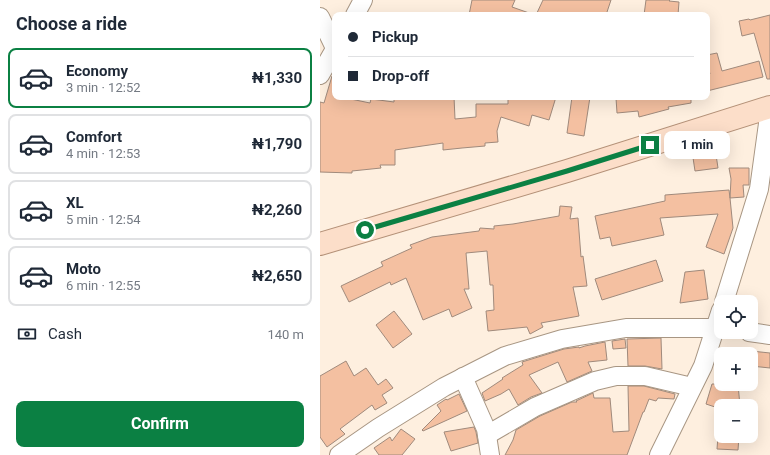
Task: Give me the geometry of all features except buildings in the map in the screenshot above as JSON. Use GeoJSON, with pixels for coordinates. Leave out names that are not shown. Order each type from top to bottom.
{"type":"FeatureCollection","features":[{"type":"Feature","properties":{"kind":"main road"},"geometry":{"type":"LineString","coordinates":[[321,240],[567,171],[770,108]]}},
{"type":"Feature","properties":{"kind":"street"},"geometry":{"type":"LineString","coordinates":[[357,12],[363,0]]}},
{"type":"Feature","properties":{"kind":"street"},"geometry":{"type":"LineString","coordinates":[[320,16],[332,42]]}},
{"type":"Feature","properties":{"kind":"street"},"geometry":{"type":"LineString","coordinates":[[320,75],[332,54]]}},
{"type":"Feature","properties":{"kind":"street"},"geometry":{"type":"LineString","coordinates":[[726,295],[759,189],[770,108]]}},
{"type":"Feature","properties":{"kind":"street"},"geometry":{"type":"LineString","coordinates":[[339,455],[378,428],[444,387],[505,356],[562,338],[626,328],[714,328]]}},
{"type":"Feature","properties":{"kind":"street"},"geometry":{"type":"LineString","coordinates":[[758,333],[770,335]]}},
{"type":"Feature","properties":{"kind":"street"},"geometry":{"type":"LineString","coordinates":[[659,455],[703,366],[714,338]]}},
{"type":"Feature","properties":{"kind":"street"},"geometry":{"type":"LineString","coordinates":[[487,435],[535,407],[596,381],[616,376],[645,376],[692,387]]}},
{"type":"Feature","properties":{"kind":"street"},"geometry":{"type":"LineString","coordinates":[[463,377],[486,428],[490,455]]}},
{"type":"Feature","properties":{"kind":"route"},"geometry":{"type":"LineString","coordinates":[[365,230],[650,145]]}}]}
